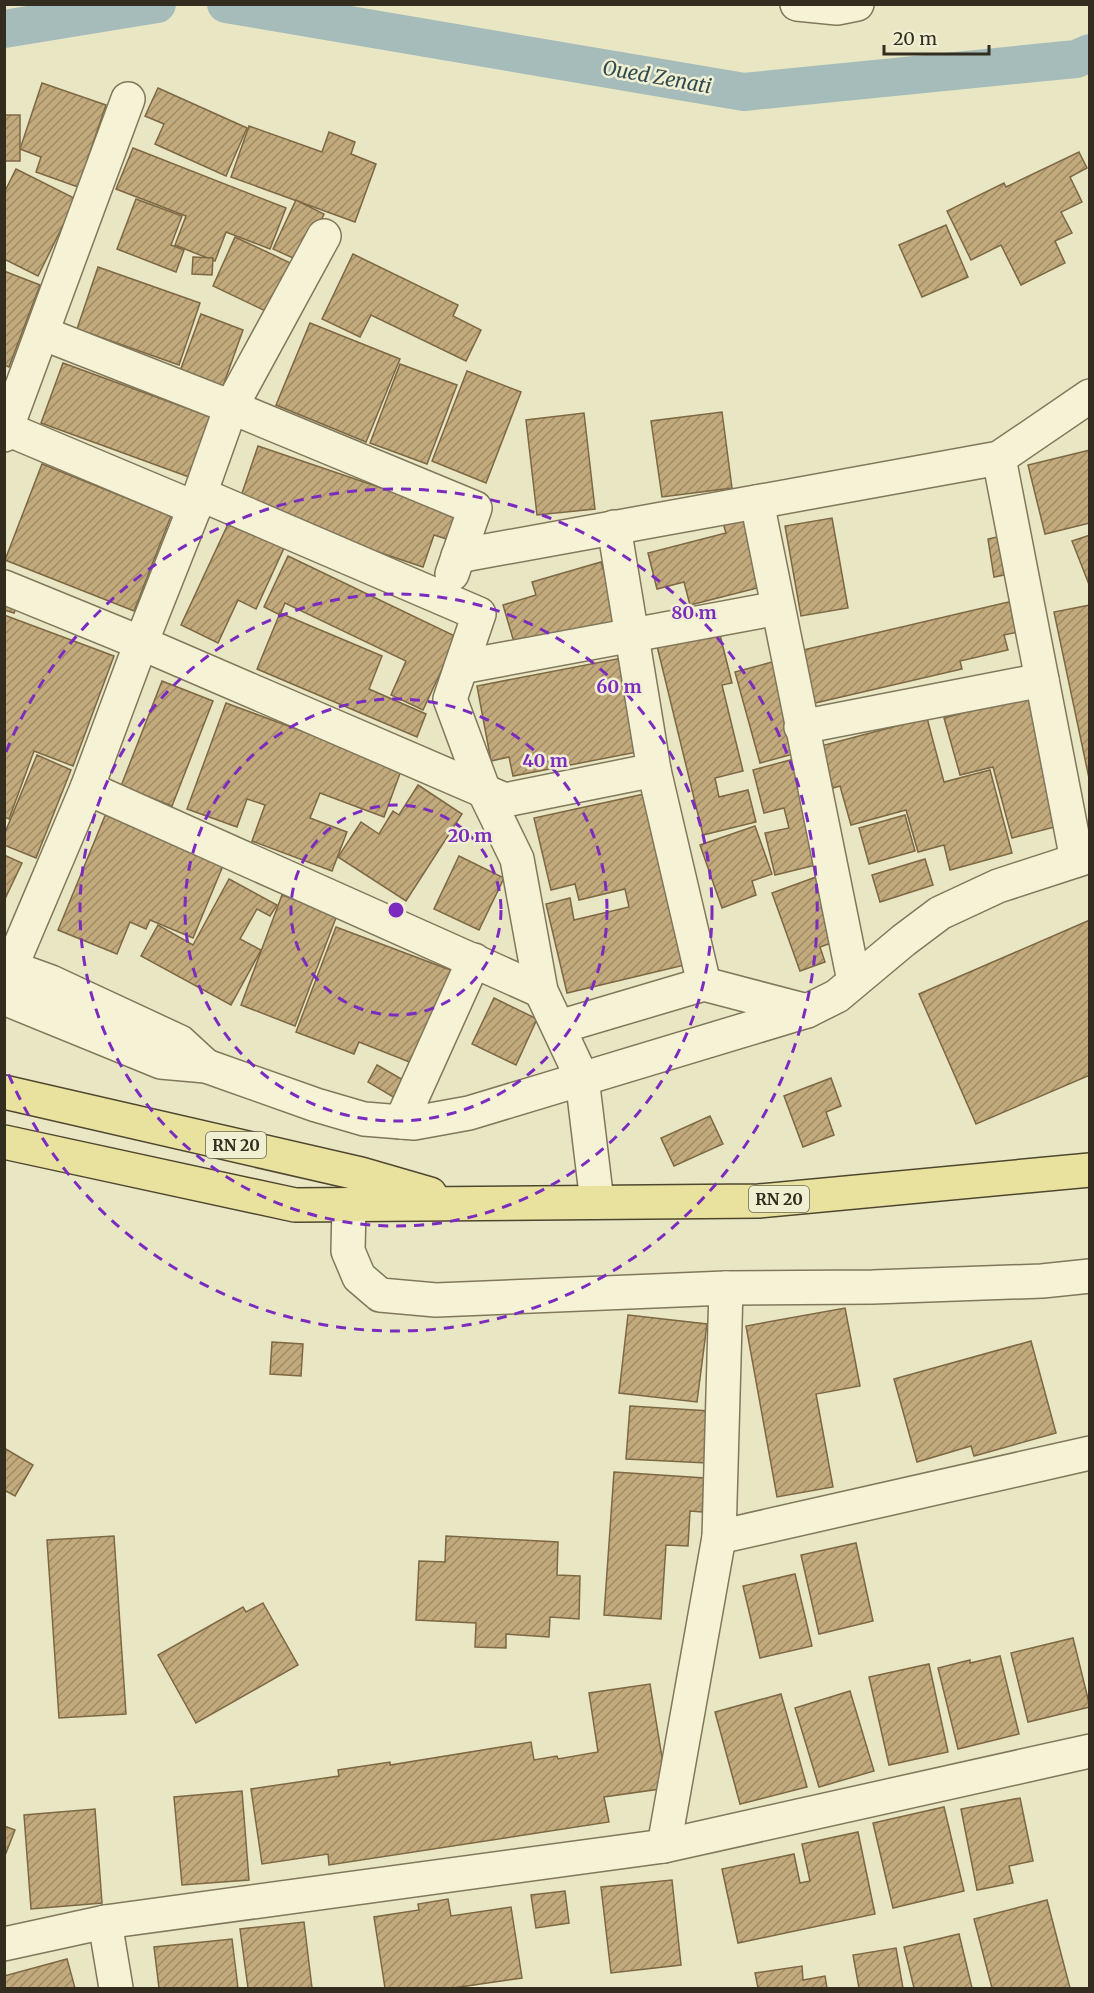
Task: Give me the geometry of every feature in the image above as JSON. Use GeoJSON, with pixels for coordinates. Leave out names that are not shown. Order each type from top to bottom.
{"type":"FeatureCollection","features":[{"type":"Feature","properties":{"kind":"main road","name":"RN 20"},"geometry":{"type":"LineString","coordinates":[[4,1092],[361,1174],[467,1204]]}},
{"type":"Feature","properties":{"kind":"main road","name":"RN 20"},"geometry":{"type":"LineString","coordinates":[[4,1142],[295,1205],[759,1201],[1089,1170]]}},
{"type":"Feature","properties":{"kind":"street"},"geometry":{"type":"LineString","coordinates":[[797,4],[837,8],[857,4]]}},
{"type":"Feature","properties":{"kind":"street"},"geometry":{"type":"LineString","coordinates":[[128,99],[6,432],[198,501],[479,614],[450,699],[484,791],[517,859],[541,991],[582,1078],[597,1203]]}},
{"type":"Feature","properties":{"kind":"street"},"geometry":{"type":"LineString","coordinates":[[324,236],[231,407],[198,501],[141,643],[87,788],[7,977],[160,1062],[206,1066],[316,1105],[364,1119],[414,1123],[468,1113],[807,1011],[837,996],[940,913],[998,886],[1083,858],[1042,680],[999,458]]}},
{"type":"Feature","properties":{"kind":"street"},"geometry":{"type":"LineString","coordinates":[[42,333],[231,407],[475,508],[443,598]]}},
{"type":"Feature","properties":{"kind":"street"},"geometry":{"type":"LineString","coordinates":[[458,556],[999,458],[1089,396]]}},
{"type":"Feature","properties":{"kind":"street"},"geometry":{"type":"LineString","coordinates":[[757,502],[854,981]]}},
{"type":"Feature","properties":{"kind":"street"},"geometry":{"type":"LineString","coordinates":[[614,527],[654,770],[704,984]]}},
{"type":"Feature","properties":{"kind":"street"},"geometry":{"type":"LineString","coordinates":[[4,587],[141,643],[505,800],[654,770]]}},
{"type":"Feature","properties":{"kind":"street"},"geometry":{"type":"LineString","coordinates":[[461,667],[778,608]]}},
{"type":"Feature","properties":{"kind":"street"},"geometry":{"type":"LineString","coordinates":[[801,727],[1042,680]]}},
{"type":"Feature","properties":{"kind":"street"},"geometry":{"type":"LineString","coordinates":[[87,788],[541,991]]}},
{"type":"Feature","properties":{"kind":"street"},"geometry":{"type":"LineString","coordinates":[[401,1122],[474,960]]}},
{"type":"Feature","properties":{"kind":"street"},"geometry":{"type":"LineString","coordinates":[[559,1027],[704,984],[807,1011]]}},
{"type":"Feature","properties":{"kind":"street"},"geometry":{"type":"LineString","coordinates":[[349,1205],[348,1251],[359,1277],[380,1295],[436,1300],[726,1288],[873,1287],[1042,1281],[1089,1276]]}},
{"type":"Feature","properties":{"kind":"street"},"geometry":{"type":"LineString","coordinates":[[664,1846],[719,1538],[726,1288]]}},
{"type":"Feature","properties":{"kind":"street"},"geometry":{"type":"LineString","coordinates":[[719,1538],[1089,1453]]}},
{"type":"Feature","properties":{"kind":"street"},"geometry":{"type":"LineString","coordinates":[[4,1944],[105,1922],[664,1846],[1089,1751]]}},
{"type":"Feature","properties":{"kind":"street"},"geometry":{"type":"LineString","coordinates":[[105,1922],[116,1989]]}},
{"type":"Feature","properties":{"kind":"building"},"geometry":{"type":"Polygon","coordinates":[[[42,83],[106,105],[78,187],[36,172],[41,157],[20,149],[42,83]]]}},
{"type":"Feature","properties":{"kind":"building"},"geometry":{"type":"Polygon","coordinates":[[[158,88],[247,128],[226,176],[155,144],[164,124],[145,116],[158,88]]]}},
{"type":"Feature","properties":{"kind":"building"},"geometry":{"type":"Polygon","coordinates":[[[4,115],[20,115],[20,161],[4,161],[4,115]]]}},
{"type":"Feature","properties":{"kind":"building"},"geometry":{"type":"Polygon","coordinates":[[[249,126],[322,152],[329,132],[355,142],[351,154],[376,164],[355,222],[231,177],[249,126]]]}},
{"type":"Feature","properties":{"kind":"building"},"geometry":{"type":"Polygon","coordinates":[[[133,148],[286,208],[270,249],[226,232],[215,261],[175,245],[186,216],[116,189],[133,148]]]}},
{"type":"Feature","properties":{"kind":"building"},"geometry":{"type":"Polygon","coordinates":[[[1079,152],[1087,168],[1070,177],[1082,202],[1061,212],[1072,233],[1055,241],[1065,263],[1021,285],[1001,245],[971,260],[947,211],[1004,183],[1006,187],[1079,152]]]}},
{"type":"Feature","properties":{"kind":"building"},"geometry":{"type":"Polygon","coordinates":[[[16,169],[76,199],[38,276],[4,259],[4,193],[16,169]]]}},
{"type":"Feature","properties":{"kind":"building"},"geometry":{"type":"Polygon","coordinates":[[[136,199],[182,216],[171,245],[184,250],[176,272],[117,249],[136,199]]]}},
{"type":"Feature","properties":{"kind":"building"},"geometry":{"type":"Polygon","coordinates":[[[296,200],[324,214],[302,262],[273,249],[296,200]]]}},
{"type":"Feature","properties":{"kind":"building"},"geometry":{"type":"Polygon","coordinates":[[[946,225],[968,277],[922,297],[899,245],[946,225]]]}},
{"type":"Feature","properties":{"kind":"building"},"geometry":{"type":"Polygon","coordinates":[[[235,237],[299,267],[276,316],[213,286],[235,237]]]}},
{"type":"Feature","properties":{"kind":"building"},"geometry":{"type":"Polygon","coordinates":[[[353,254],[458,305],[453,316],[481,330],[466,361],[371,315],[360,337],[322,319],[353,254]]]}},
{"type":"Feature","properties":{"kind":"building"},"geometry":{"type":"Polygon","coordinates":[[[193,257],[213,258],[212,275],[192,274],[193,257]]]}},
{"type":"Feature","properties":{"kind":"building"},"geometry":{"type":"Polygon","coordinates":[[[98,267],[200,303],[179,365],[77,329],[98,267]]]}},
{"type":"Feature","properties":{"kind":"building"},"geometry":{"type":"Polygon","coordinates":[[[4,271],[40,285],[9,367],[4,365],[4,271]]]}},
{"type":"Feature","properties":{"kind":"building"},"geometry":{"type":"Polygon","coordinates":[[[201,314],[243,330],[223,386],[180,371],[201,314]]]}},
{"type":"Feature","properties":{"kind":"building"},"geometry":{"type":"Polygon","coordinates":[[[310,323],[400,359],[366,442],[276,405],[310,323]]]}},
{"type":"Feature","properties":{"kind":"building"},"geometry":{"type":"Polygon","coordinates":[[[63,363],[211,417],[189,477],[41,423],[63,363]]]}},
{"type":"Feature","properties":{"kind":"building"},"geometry":{"type":"Polygon","coordinates":[[[400,364],[457,385],[427,464],[370,443],[400,364]]]}},
{"type":"Feature","properties":{"kind":"building"},"geometry":{"type":"Polygon","coordinates":[[[467,371],[521,392],[486,483],[432,461],[467,371]]]}},
{"type":"Feature","properties":{"kind":"building"},"geometry":{"type":"Polygon","coordinates":[[[722,412],[732,488],[662,497],[651,421],[722,412]]]}},
{"type":"Feature","properties":{"kind":"building"},"geometry":{"type":"Polygon","coordinates":[[[584,413],[595,509],[537,515],[526,420],[584,413]]]}},
{"type":"Feature","properties":{"kind":"building"},"geometry":{"type":"Polygon","coordinates":[[[258,446],[464,516],[456,542],[434,535],[423,567],[238,505],[258,446]]]}},
{"type":"Feature","properties":{"kind":"building"},"geometry":{"type":"Polygon","coordinates":[[[1090,450],[1090,523],[1045,534],[1028,465],[1090,450]]]}},
{"type":"Feature","properties":{"kind":"building"},"geometry":{"type":"Polygon","coordinates":[[[42,464],[171,516],[134,611],[5,560],[42,464]]]}},
{"type":"Feature","properties":{"kind":"building"},"geometry":{"type":"Polygon","coordinates":[[[747,517],[765,586],[690,605],[684,582],[657,589],[648,553],[726,533],[723,523],[747,517]]]}},
{"type":"Feature","properties":{"kind":"building"},"geometry":{"type":"Polygon","coordinates":[[[832,518],[848,608],[801,616],[785,526],[832,518]]]}},
{"type":"Feature","properties":{"kind":"building"},"geometry":{"type":"Polygon","coordinates":[[[229,522],[284,548],[256,609],[238,600],[218,643],[181,625],[229,522]]]}},
{"type":"Feature","properties":{"kind":"building"},"geometry":{"type":"Polygon","coordinates":[[[1090,535],[1090,587],[1072,541],[1090,535]]]}},
{"type":"Feature","properties":{"kind":"building"},"geometry":{"type":"Polygon","coordinates":[[[1002,536],[1009,574],[994,577],[988,539],[1002,536]]]}},
{"type":"Feature","properties":{"kind":"building"},"geometry":{"type":"Polygon","coordinates":[[[288,556],[457,637],[423,710],[391,695],[406,661],[285,603],[280,615],[264,607],[288,556]]]}},
{"type":"Feature","properties":{"kind":"building"},"geometry":{"type":"Polygon","coordinates":[[[601,562],[618,620],[516,649],[503,605],[536,595],[532,582],[601,562]]]}},
{"type":"Feature","properties":{"kind":"building"},"geometry":{"type":"Polygon","coordinates":[[[4,589],[21,596],[14,613],[4,610],[4,589]]]}},
{"type":"Feature","properties":{"kind":"building"},"geometry":{"type":"Polygon","coordinates":[[[1021,599],[1028,630],[1004,635],[1008,650],[960,661],[962,669],[815,703],[803,650],[1021,599]]]}},
{"type":"Feature","properties":{"kind":"building"},"geometry":{"type":"Polygon","coordinates":[[[1090,605],[1090,783],[1054,612],[1090,605]]]}},
{"type":"Feature","properties":{"kind":"building"},"geometry":{"type":"Polygon","coordinates":[[[280,613],[382,656],[369,689],[426,714],[417,737],[257,669],[280,613]]]}},
{"type":"Feature","properties":{"kind":"building"},"geometry":{"type":"Polygon","coordinates":[[[4,615],[114,656],[73,766],[34,751],[9,819],[4,817],[4,615]]]}},
{"type":"Feature","properties":{"kind":"building"},"geometry":{"type":"Polygon","coordinates":[[[719,631],[732,683],[722,685],[743,771],[715,778],[719,797],[748,790],[756,822],[703,835],[657,646],[719,631]]]}},
{"type":"Feature","properties":{"kind":"building"},"geometry":{"type":"Polygon","coordinates":[[[627,657],[653,749],[513,776],[509,757],[491,761],[477,686],[627,657]]]}},
{"type":"Feature","properties":{"kind":"building"},"geometry":{"type":"Polygon","coordinates":[[[772,662],[797,753],[760,763],[735,672],[772,662]]]}},
{"type":"Feature","properties":{"kind":"building"},"geometry":{"type":"Polygon","coordinates":[[[162,681],[213,701],[172,806],[121,786],[162,681]]]}},
{"type":"Feature","properties":{"kind":"building"},"geometry":{"type":"Polygon","coordinates":[[[1035,694],[1070,823],[1012,838],[993,767],[960,775],[944,718],[1035,694]]]}},
{"type":"Feature","properties":{"kind":"building"},"geometry":{"type":"Polygon","coordinates":[[[226,703],[402,768],[384,817],[320,793],[310,818],[347,832],[332,871],[252,841],[265,805],[247,799],[237,827],[187,809],[226,703]]]}},
{"type":"Feature","properties":{"kind":"building"},"geometry":{"type":"Polygon","coordinates":[[[927,718],[944,782],[990,770],[1012,853],[950,870],[944,845],[918,852],[906,810],[851,825],[840,786],[833,788],[821,746],[927,718]]]}},
{"type":"Feature","properties":{"kind":"building"},"geometry":{"type":"Polygon","coordinates":[[[37,755],[71,770],[36,858],[4,845],[4,835],[37,755]]]}},
{"type":"Feature","properties":{"kind":"building"},"geometry":{"type":"Polygon","coordinates":[[[794,759],[820,864],[775,875],[765,833],[789,828],[784,808],[764,813],[753,770],[794,759]]]}},
{"type":"Feature","properties":{"kind":"building"},"geometry":{"type":"Polygon","coordinates":[[[418,785],[462,814],[406,901],[338,857],[361,822],[379,834],[393,811],[399,815],[418,785]]]}},
{"type":"Feature","properties":{"kind":"building"},"geometry":{"type":"Polygon","coordinates":[[[649,793],[693,963],[567,993],[546,904],[570,898],[574,920],[629,907],[625,889],[579,900],[575,884],[551,890],[534,818],[649,793]]]}},
{"type":"Feature","properties":{"kind":"building"},"geometry":{"type":"Polygon","coordinates":[[[107,811],[225,861],[193,938],[150,920],[146,929],[130,922],[117,954],[58,930],[107,811]]]}},
{"type":"Feature","properties":{"kind":"building"},"geometry":{"type":"Polygon","coordinates":[[[905,815],[915,851],[869,864],[859,828],[905,815]]]}},
{"type":"Feature","properties":{"kind":"building"},"geometry":{"type":"Polygon","coordinates":[[[755,826],[772,874],[752,881],[756,895],[722,908],[700,845],[755,826]]]}},
{"type":"Feature","properties":{"kind":"building"},"geometry":{"type":"Polygon","coordinates":[[[4,855],[22,863],[4,901],[4,855]]]}},
{"type":"Feature","properties":{"kind":"building"},"geometry":{"type":"Polygon","coordinates":[[[459,856],[504,878],[479,930],[434,909],[459,856]]]}},
{"type":"Feature","properties":{"kind":"building"},"geometry":{"type":"Polygon","coordinates":[[[925,859],[933,885],[880,902],[872,875],[925,859]]]}},
{"type":"Feature","properties":{"kind":"building"},"geometry":{"type":"Polygon","coordinates":[[[827,873],[850,936],[820,947],[825,962],[800,971],[772,893],[827,873]]]}},
{"type":"Feature","properties":{"kind":"building"},"geometry":{"type":"Polygon","coordinates":[[[229,879],[277,905],[270,916],[257,909],[240,939],[261,950],[231,1005],[141,956],[158,925],[193,945],[229,879]]]}},
{"type":"Feature","properties":{"kind":"building"},"geometry":{"type":"Polygon","coordinates":[[[282,895],[337,915],[295,1026],[241,1005],[282,895]]]}},
{"type":"Feature","properties":{"kind":"building"},"geometry":{"type":"Polygon","coordinates":[[[1090,920],[1090,1075],[976,1124],[919,994],[1090,920]]]}},
{"type":"Feature","properties":{"kind":"building"},"geometry":{"type":"Polygon","coordinates":[[[336,927],[453,971],[417,1065],[359,1042],[354,1054],[296,1032],[336,927]]]}},
{"type":"Feature","properties":{"kind":"building"},"geometry":{"type":"Polygon","coordinates":[[[494,998],[537,1019],[516,1065],[472,1044],[494,998]]]}},
{"type":"Feature","properties":{"kind":"building"},"geometry":{"type":"Polygon","coordinates":[[[377,1065],[405,1081],[395,1098],[368,1082],[377,1065]]]}},
{"type":"Feature","properties":{"kind":"building"},"geometry":{"type":"Polygon","coordinates":[[[831,1078],[841,1106],[826,1112],[834,1135],[803,1147],[784,1096],[831,1078]]]}},
{"type":"Feature","properties":{"kind":"building"},"geometry":{"type":"Polygon","coordinates":[[[710,1116],[723,1144],[674,1166],[661,1138],[710,1116]]]}},
{"type":"Feature","properties":{"kind":"building"},"geometry":{"type":"Polygon","coordinates":[[[845,1308],[860,1386],[816,1394],[833,1487],[777,1497],[746,1326],[845,1308]]]}},
{"type":"Feature","properties":{"kind":"building"},"geometry":{"type":"Polygon","coordinates":[[[628,1315],[707,1324],[697,1402],[619,1393],[628,1315]]]}},
{"type":"Feature","properties":{"kind":"building"},"geometry":{"type":"Polygon","coordinates":[[[1031,1341],[1056,1433],[974,1456],[971,1446],[917,1462],[894,1379],[1031,1341]]]}},
{"type":"Feature","properties":{"kind":"building"},"geometry":{"type":"Polygon","coordinates":[[[272,1342],[303,1344],[301,1376],[270,1374],[272,1342]]]}},
{"type":"Feature","properties":{"kind":"building"},"geometry":{"type":"Polygon","coordinates":[[[630,1406],[710,1411],[707,1463],[626,1459],[630,1406]]]}},
{"type":"Feature","properties":{"kind":"building"},"geometry":{"type":"Polygon","coordinates":[[[4,1448],[33,1465],[15,1496],[4,1490],[4,1448]]]}},
{"type":"Feature","properties":{"kind":"building"},"geometry":{"type":"Polygon","coordinates":[[[614,1472],[705,1478],[702,1512],[690,1511],[688,1546],[666,1545],[661,1619],[604,1615],[614,1472]]]}},
{"type":"Feature","properties":{"kind":"building"},"geometry":{"type":"Polygon","coordinates":[[[114,1536],[126,1714],[59,1718],[47,1540],[114,1536]]]}},
{"type":"Feature","properties":{"kind":"building"},"geometry":{"type":"Polygon","coordinates":[[[446,1536],[558,1542],[557,1575],[580,1576],[579,1619],[550,1617],[549,1637],[506,1634],[506,1648],[475,1647],[476,1623],[416,1620],[419,1561],[445,1562],[446,1536]]]}},
{"type":"Feature","properties":{"kind":"building"},"geometry":{"type":"Polygon","coordinates":[[[856,1543],[873,1621],[819,1634],[801,1555],[856,1543]]]}},
{"type":"Feature","properties":{"kind":"building"},"geometry":{"type":"Polygon","coordinates":[[[795,1574],[812,1646],[760,1658],[743,1586],[795,1574]]]}},
{"type":"Feature","properties":{"kind":"building"},"geometry":{"type":"Polygon","coordinates":[[[263,1603],[298,1665],[196,1723],[158,1655],[243,1607],[246,1612],[263,1603]]]}},
{"type":"Feature","properties":{"kind":"building"},"geometry":{"type":"Polygon","coordinates":[[[1073,1638],[1090,1707],[1028,1722],[1011,1653],[1073,1638]]]}},
{"type":"Feature","properties":{"kind":"building"},"geometry":{"type":"Polygon","coordinates":[[[1000,1656],[1019,1734],[958,1749],[938,1668],[1000,1656]]]}},
{"type":"Feature","properties":{"kind":"building"},"geometry":{"type":"Polygon","coordinates":[[[929,1664],[948,1752],[889,1765],[869,1677],[929,1664]]]}},
{"type":"Feature","properties":{"kind":"building"},"geometry":{"type":"Polygon","coordinates":[[[650,1684],[667,1788],[604,1797],[609,1822],[329,1865],[328,1854],[262,1864],[251,1789],[339,1776],[338,1770],[390,1762],[390,1765],[531,1742],[534,1760],[557,1756],[558,1759],[598,1752],[589,1693],[650,1684]]]}},
{"type":"Feature","properties":{"kind":"building"},"geometry":{"type":"Polygon","coordinates":[[[850,1691],[874,1771],[819,1787],[795,1708],[850,1691]]]}},
{"type":"Feature","properties":{"kind":"building"},"geometry":{"type":"Polygon","coordinates":[[[781,1694],[807,1787],[740,1804],[715,1712],[781,1694]]]}},
{"type":"Feature","properties":{"kind":"building"},"geometry":{"type":"Polygon","coordinates":[[[242,1791],[249,1880],[182,1885],[174,1797],[242,1791]]]}},
{"type":"Feature","properties":{"kind":"building"},"geometry":{"type":"Polygon","coordinates":[[[1020,1798],[1033,1861],[1009,1866],[1013,1883],[977,1890],[961,1809],[1020,1798]]]}},
{"type":"Feature","properties":{"kind":"building"},"geometry":{"type":"Polygon","coordinates":[[[944,1807],[964,1891],[893,1908],[873,1823],[944,1807]]]}},
{"type":"Feature","properties":{"kind":"building"},"geometry":{"type":"Polygon","coordinates":[[[95,1809],[102,1903],[31,1909],[24,1815],[95,1809]]]}},
{"type":"Feature","properties":{"kind":"building"},"geometry":{"type":"Polygon","coordinates":[[[4,1826],[15,1830],[4,1858],[4,1826]]]}},
{"type":"Feature","properties":{"kind":"building"},"geometry":{"type":"Polygon","coordinates":[[[858,1832],[875,1914],[738,1943],[722,1869],[794,1854],[800,1883],[810,1881],[802,1844],[858,1832]]]}},
{"type":"Feature","properties":{"kind":"building"},"geometry":{"type":"Polygon","coordinates":[[[672,1880],[681,1965],[611,1973],[601,1887],[672,1880]]]}},
{"type":"Feature","properties":{"kind":"building"},"geometry":{"type":"Polygon","coordinates":[[[565,1891],[569,1923],[536,1928],[531,1895],[565,1891]]]}},
{"type":"Feature","properties":{"kind":"building"},"geometry":{"type":"Polygon","coordinates":[[[448,1899],[451,1916],[511,1907],[522,1978],[453,1988],[385,1988],[374,1917],[419,1910],[418,1904],[448,1899]]]}},
{"type":"Feature","properties":{"kind":"building"},"geometry":{"type":"Polygon","coordinates":[[[1047,1900],[1070,1988],[992,1988],[974,1919],[1047,1900]]]}},
{"type":"Feature","properties":{"kind":"building"},"geometry":{"type":"Polygon","coordinates":[[[304,1922],[312,1988],[248,1988],[240,1929],[304,1922]]]}},
{"type":"Feature","properties":{"kind":"building"},"geometry":{"type":"Polygon","coordinates":[[[959,1934],[972,1988],[914,1988],[904,1947],[959,1934]]]}},
{"type":"Feature","properties":{"kind":"building"},"geometry":{"type":"Polygon","coordinates":[[[232,1939],[238,1988],[159,1988],[154,1947],[232,1939]]]}},
{"type":"Feature","properties":{"kind":"building"},"geometry":{"type":"Polygon","coordinates":[[[896,1948],[903,1988],[859,1988],[853,1955],[896,1948]]]}},
{"type":"Feature","properties":{"kind":"building"},"geometry":{"type":"Polygon","coordinates":[[[67,1959],[75,1988],[4,1988],[4,1976],[67,1959]]]}},
{"type":"Feature","properties":{"kind":"building"},"geometry":{"type":"Polygon","coordinates":[[[802,1966],[803,1980],[825,1976],[827,1988],[758,1988],[755,1973],[802,1966]]]}},
{"type":"Feature","properties":{"kind":"waterway","name":"Oued Zenati"},"geometry":{"type":"LineString","coordinates":[[4,29],[157,4]]}},
{"type":"Feature","properties":{"kind":"waterway","name":"Oued Zenati"},"geometry":{"type":"LineString","coordinates":[[226,4],[744,92],[1076,59],[1090,53]]}}]}
